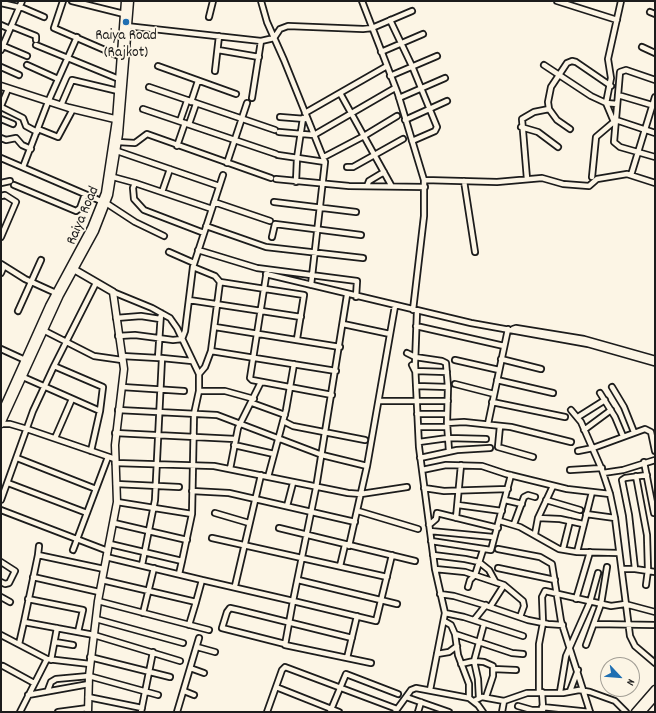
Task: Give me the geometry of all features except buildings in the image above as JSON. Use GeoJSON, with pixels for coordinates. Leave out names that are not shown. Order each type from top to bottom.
{"type":"FeatureCollection","features":[{"type":"Feature","properties":{"kind":"street"},"geometry":{"type":"LineString","coordinates":[[22,1],[2,47],[27,56]]}},
{"type":"Feature","properties":{"kind":"street"},"geometry":{"type":"LineString","coordinates":[[63,1],[54,28],[120,57]]}},
{"type":"Feature","properties":{"kind":"street"},"geometry":{"type":"LineString","coordinates":[[72,1],[124,14]]}},
{"type":"Feature","properties":{"kind":"street","name":"Raiya Road"},"geometry":{"type":"LineString","coordinates":[[104,202],[118,120],[125,26],[125,1]]}},
{"type":"Feature","properties":{"kind":"street","name":"Raiya Road"},"geometry":{"type":"LineString","coordinates":[[1,424],[58,294],[104,202],[112,177],[118,142],[120,57],[130,1]]}},
{"type":"Feature","properties":{"kind":"street"},"geometry":{"type":"LineString","coordinates":[[209,17],[213,1]]}},
{"type":"Feature","properties":{"kind":"street"},"geometry":{"type":"LineString","coordinates":[[261,1],[267,22],[305,117],[324,159],[321,208],[311,285]]}},
{"type":"Feature","properties":{"kind":"street"},"geometry":{"type":"LineString","coordinates":[[362,1],[399,98],[425,187],[415,310],[416,400],[420,458],[431,541],[440,594],[445,613],[430,690]]}},
{"type":"Feature","properties":{"kind":"street"},"geometry":{"type":"LineString","coordinates":[[557,1],[617,20]]}},
{"type":"Feature","properties":{"kind":"street"},"geometry":{"type":"LineString","coordinates":[[621,1],[608,59],[611,73],[611,86],[606,103],[615,121],[655,133]]}},
{"type":"Feature","properties":{"kind":"street"},"geometry":{"type":"LineString","coordinates":[[1,4],[19,8],[44,17]]}},
{"type":"Feature","properties":{"kind":"street"},"geometry":{"type":"LineString","coordinates":[[125,26],[261,41],[274,38],[280,29],[288,26],[355,30],[372,28],[412,11]]}},
{"type":"Feature","properties":{"kind":"street"},"geometry":{"type":"LineString","coordinates":[[390,20],[412,66],[436,124],[436,129],[412,141]]}},
{"type":"Feature","properties":{"kind":"street"},"geometry":{"type":"LineString","coordinates":[[1,25],[36,36],[36,42],[68,58],[119,79]]}},
{"type":"Feature","properties":{"kind":"street"},"geometry":{"type":"LineString","coordinates":[[381,52],[423,34]]}},
{"type":"Feature","properties":{"kind":"street"},"geometry":{"type":"LineString","coordinates":[[215,71],[219,36]]}},
{"type":"Feature","properties":{"kind":"street"},"geometry":{"type":"LineString","coordinates":[[23,167],[48,102],[77,37]]}},
{"type":"Feature","properties":{"kind":"street"},"geometry":{"type":"LineString","coordinates":[[252,98],[261,41]]}},
{"type":"Feature","properties":{"kind":"street"},"geometry":{"type":"LineString","coordinates":[[642,47],[655,53]]}},
{"type":"Feature","properties":{"kind":"street"},"geometry":{"type":"LineString","coordinates":[[218,50],[259,57]]}},
{"type":"Feature","properties":{"kind":"street"},"geometry":{"type":"LineString","coordinates":[[390,76],[437,56]]}},
{"type":"Feature","properties":{"kind":"street"},"geometry":{"type":"LineString","coordinates":[[570,130],[557,120],[549,109],[548,102],[551,87],[566,63],[572,61],[611,86]]}},
{"type":"Feature","properties":{"kind":"street"},"geometry":{"type":"LineString","coordinates":[[27,65],[58,79]]}},
{"type":"Feature","properties":{"kind":"street"},"geometry":{"type":"LineString","coordinates":[[544,65],[591,96],[606,103],[617,104]]}},
{"type":"Feature","properties":{"kind":"street"},"geometry":{"type":"LineString","coordinates":[[158,66],[236,94]]}},
{"type":"Feature","properties":{"kind":"street"},"geometry":{"type":"LineString","coordinates":[[280,117],[305,117],[340,93],[387,66]]}},
{"type":"Feature","properties":{"kind":"street"},"geometry":{"type":"LineString","coordinates":[[1,67],[18,75]]}},
{"type":"Feature","properties":{"kind":"street"},"geometry":{"type":"LineString","coordinates":[[655,80],[622,70],[619,75],[615,121],[615,144],[655,158]]}},
{"type":"Feature","properties":{"kind":"street"},"geometry":{"type":"LineString","coordinates":[[399,98],[444,78]]}},
{"type":"Feature","properties":{"kind":"street"},"geometry":{"type":"LineString","coordinates":[[62,103],[72,80],[118,91]]}},
{"type":"Feature","properties":{"kind":"street"},"geometry":{"type":"LineString","coordinates":[[177,146],[198,81]]}},
{"type":"Feature","properties":{"kind":"street"},"geometry":{"type":"LineString","coordinates":[[1,86],[48,102],[118,120]]}},
{"type":"Feature","properties":{"kind":"street"},"geometry":{"type":"LineString","coordinates":[[149,87],[277,131],[314,136],[395,88]]}},
{"type":"Feature","properties":{"kind":"street"},"geometry":{"type":"LineString","coordinates":[[8,89],[1,107],[22,118],[26,126],[38,131],[58,137],[73,109]]}},
{"type":"Feature","properties":{"kind":"street"},"geometry":{"type":"LineString","coordinates":[[340,93],[391,185]]}},
{"type":"Feature","properties":{"kind":"street"},"geometry":{"type":"LineString","coordinates":[[618,95],[654,105]]}},
{"type":"Feature","properties":{"kind":"street"},"geometry":{"type":"LineString","coordinates":[[630,175],[654,105],[655,97]]}},
{"type":"Feature","properties":{"kind":"street"},"geometry":{"type":"LineString","coordinates":[[185,123],[192,102]]}},
{"type":"Feature","properties":{"kind":"street"},"geometry":{"type":"LineString","coordinates":[[405,120],[447,102]]}},
{"type":"Feature","properties":{"kind":"street"},"geometry":{"type":"LineString","coordinates":[[227,163],[247,103]]}},
{"type":"Feature","properties":{"kind":"street"},"geometry":{"type":"LineString","coordinates":[[142,109],[277,155],[297,158],[324,159],[397,116]]}},
{"type":"Feature","properties":{"kind":"street"},"geometry":{"type":"LineString","coordinates":[[526,179],[521,122],[524,117],[549,109]]}},
{"type":"Feature","properties":{"kind":"street"},"geometry":{"type":"LineString","coordinates":[[296,182],[297,158],[305,117]]}},
{"type":"Feature","properties":{"kind":"street"},"geometry":{"type":"LineString","coordinates":[[1,119],[13,124]]}},
{"type":"Feature","properties":{"kind":"street"},"geometry":{"type":"LineString","coordinates":[[592,177],[596,137],[615,121]]}},
{"type":"Feature","properties":{"kind":"street"},"geometry":{"type":"LineString","coordinates":[[521,127],[529,128],[538,132],[558,147]]}},
{"type":"Feature","properties":{"kind":"street"},"geometry":{"type":"LineString","coordinates":[[118,142],[135,143],[147,134],[177,146],[273,178],[296,182],[366,186],[391,185],[425,187]]}},
{"type":"Feature","properties":{"kind":"street"},"geometry":{"type":"LineString","coordinates":[[1,138],[6,140],[12,137],[16,138],[20,143],[31,149]]}},
{"type":"Feature","properties":{"kind":"street"},"geometry":{"type":"LineString","coordinates":[[347,167],[353,167],[404,139]]}},
{"type":"Feature","properties":{"kind":"street"},"geometry":{"type":"LineString","coordinates":[[117,151],[220,186]]}},
{"type":"Feature","properties":{"kind":"street"},"geometry":{"type":"LineString","coordinates":[[1,158],[104,202],[135,222],[164,236]]}},
{"type":"Feature","properties":{"kind":"street"},"geometry":{"type":"LineString","coordinates":[[162,192],[170,169]]}},
{"type":"Feature","properties":{"kind":"street"},"geometry":{"type":"LineString","coordinates":[[366,186],[369,181],[384,172]]}},
{"type":"Feature","properties":{"kind":"street"},"geometry":{"type":"LineString","coordinates":[[424,180],[497,182],[542,178],[563,184],[589,186],[597,179],[624,174],[655,183]]}},
{"type":"Feature","properties":{"kind":"street"},"geometry":{"type":"LineString","coordinates":[[182,338],[194,265],[223,175]]}},
{"type":"Feature","properties":{"kind":"street"},"geometry":{"type":"LineString","coordinates":[[112,177],[135,183],[212,209]]}},
{"type":"Feature","properties":{"kind":"street"},"geometry":{"type":"LineString","coordinates":[[464,181],[475,252]]}},
{"type":"Feature","properties":{"kind":"street"},"geometry":{"type":"LineString","coordinates":[[1,183],[12,183],[76,211],[80,208],[85,194]]}},
{"type":"Feature","properties":{"kind":"street"},"geometry":{"type":"LineString","coordinates":[[135,183],[133,188],[134,199],[144,210],[204,233]]}},
{"type":"Feature","properties":{"kind":"street"},"geometry":{"type":"LineString","coordinates":[[1,196],[5,195],[16,202],[1,237]]}},
{"type":"Feature","properties":{"kind":"street"},"geometry":{"type":"LineString","coordinates":[[214,202],[270,221]]}},
{"type":"Feature","properties":{"kind":"street"},"geometry":{"type":"LineString","coordinates":[[274,202],[356,212]]}},
{"type":"Feature","properties":{"kind":"street"},"geometry":{"type":"LineString","coordinates":[[272,237],[275,224],[318,231],[360,235]]}},
{"type":"Feature","properties":{"kind":"street"},"geometry":{"type":"LineString","coordinates":[[206,226],[266,247],[363,258]]}},
{"type":"Feature","properties":{"kind":"street"},"geometry":{"type":"LineString","coordinates":[[198,250],[239,264],[356,297],[521,332],[588,344],[655,363]]}},
{"type":"Feature","properties":{"kind":"street"},"geometry":{"type":"LineString","coordinates":[[169,252],[216,276],[220,282],[211,351],[205,367],[199,374]]}},
{"type":"Feature","properties":{"kind":"street"},"geometry":{"type":"LineString","coordinates":[[18,311],[40,260]]}},
{"type":"Feature","properties":{"kind":"street"},"geometry":{"type":"LineString","coordinates":[[1,273],[2,265],[30,282],[58,294]]}},
{"type":"Feature","properties":{"kind":"street"},"geometry":{"type":"LineString","coordinates":[[72,268],[96,283],[161,313],[174,322],[199,374],[199,391],[194,414],[192,514],[179,574]]}},
{"type":"Feature","properties":{"kind":"street"},"geometry":{"type":"LineString","coordinates":[[266,272],[312,274],[357,281],[356,297]]}},
{"type":"Feature","properties":{"kind":"street"},"geometry":{"type":"LineString","coordinates":[[266,272],[250,378],[262,382],[332,395]]}},
{"type":"Feature","properties":{"kind":"street"},"geometry":{"type":"LineString","coordinates":[[220,282],[304,295],[297,339]]}},
{"type":"Feature","properties":{"kind":"street"},"geometry":{"type":"LineString","coordinates":[[1,500],[44,387],[96,283]]}},
{"type":"Feature","properties":{"kind":"street"},"geometry":{"type":"LineString","coordinates":[[58,712],[88,710],[90,661],[99,592],[117,502],[115,461],[116,433],[124,369],[118,336],[113,292]]}},
{"type":"Feature","properties":{"kind":"street"},"geometry":{"type":"LineString","coordinates":[[284,644],[312,512],[348,295]]}},
{"type":"Feature","properties":{"kind":"street"},"geometry":{"type":"LineString","coordinates":[[189,300],[301,317]]}},
{"type":"Feature","properties":{"kind":"street"},"geometry":{"type":"LineString","coordinates":[[340,566],[358,511],[395,306]]}},
{"type":"Feature","properties":{"kind":"street"},"geometry":{"type":"LineString","coordinates":[[142,565],[154,509],[156,486],[160,389],[159,338],[161,313]]}},
{"type":"Feature","properties":{"kind":"street"},"geometry":{"type":"LineString","coordinates":[[116,318],[141,316],[160,319]]}},
{"type":"Feature","properties":{"kind":"street"},"geometry":{"type":"LineString","coordinates":[[343,324],[390,334]]}},
{"type":"Feature","properties":{"kind":"street"},"geometry":{"type":"LineString","coordinates":[[416,326],[504,346]]}},
{"type":"Feature","properties":{"kind":"street"},"geometry":{"type":"LineString","coordinates":[[215,327],[340,347]]}},
{"type":"Feature","properties":{"kind":"street"},"geometry":{"type":"LineString","coordinates":[[510,329],[516,328],[584,339],[655,359]]}},
{"type":"Feature","properties":{"kind":"street"},"geometry":{"type":"LineString","coordinates":[[42,329],[101,358],[160,358],[192,361]]}},
{"type":"Feature","properties":{"kind":"street","name":"Raiya Road"},"geometry":{"type":"LineString","coordinates":[[1,413],[25,360],[42,329]]}},
{"type":"Feature","properties":{"kind":"street"},"geometry":{"type":"LineString","coordinates":[[488,424],[504,346],[510,329]]}},
{"type":"Feature","properties":{"kind":"street"},"geometry":{"type":"LineString","coordinates":[[118,336],[182,338]]}},
{"type":"Feature","properties":{"kind":"street"},"geometry":{"type":"LineString","coordinates":[[1,349],[25,360]]}},
{"type":"Feature","properties":{"kind":"street"},"geometry":{"type":"LineString","coordinates":[[211,351],[336,371]]}},
{"type":"Feature","properties":{"kind":"street"},"geometry":{"type":"LineString","coordinates":[[407,353],[415,357],[444,362],[447,372],[448,387],[447,425],[449,451]]}},
{"type":"Feature","properties":{"kind":"street"},"geometry":{"type":"LineString","coordinates":[[501,359],[541,368]]}},
{"type":"Feature","properties":{"kind":"street"},"geometry":{"type":"LineString","coordinates":[[455,360],[499,370]]}},
{"type":"Feature","properties":{"kind":"street"},"geometry":{"type":"LineString","coordinates":[[268,477],[285,415],[294,364]]}},
{"type":"Feature","properties":{"kind":"street"},"geometry":{"type":"LineString","coordinates":[[412,365],[415,371]]}},
{"type":"Feature","properties":{"kind":"street"},"geometry":{"type":"LineString","coordinates":[[54,366],[103,387],[100,411],[91,451]]}},
{"type":"Feature","properties":{"kind":"street"},"geometry":{"type":"LineString","coordinates":[[415,371],[447,372]]}},
{"type":"Feature","properties":{"kind":"street"},"geometry":{"type":"LineString","coordinates":[[23,376],[44,387],[100,411]]}},
{"type":"Feature","properties":{"kind":"street"},"geometry":{"type":"LineString","coordinates":[[497,380],[553,393]]}},
{"type":"Feature","properties":{"kind":"street"},"geometry":{"type":"LineString","coordinates":[[230,469],[234,445],[240,424],[262,382]]}},
{"type":"Feature","properties":{"kind":"street"},"geometry":{"type":"LineString","coordinates":[[455,384],[494,394]]}},
{"type":"Feature","properties":{"kind":"street"},"geometry":{"type":"LineString","coordinates":[[416,386],[448,387]]}},
{"type":"Feature","properties":{"kind":"street"},"geometry":{"type":"LineString","coordinates":[[122,387],[184,391]]}},
{"type":"Feature","properties":{"kind":"street"},"geometry":{"type":"LineString","coordinates":[[612,387],[624,407],[634,432]]}},
{"type":"Feature","properties":{"kind":"street"},"geometry":{"type":"LineString","coordinates":[[199,391],[225,391],[285,415]]}},
{"type":"Feature","properties":{"kind":"street"},"geometry":{"type":"LineString","coordinates":[[600,393],[611,410],[623,436]]}},
{"type":"Feature","properties":{"kind":"street"},"geometry":{"type":"LineString","coordinates":[[56,438],[72,399]]}},
{"type":"Feature","properties":{"kind":"street"},"geometry":{"type":"LineString","coordinates":[[578,418],[605,400]]}},
{"type":"Feature","properties":{"kind":"street"},"geometry":{"type":"LineString","coordinates":[[379,401],[448,401]]}},
{"type":"Feature","properties":{"kind":"street"},"geometry":{"type":"LineString","coordinates":[[492,402],[565,417]]}},
{"type":"Feature","properties":{"kind":"street"},"geometry":{"type":"LineString","coordinates":[[118,410],[217,415],[322,455],[367,466]]}},
{"type":"Feature","properties":{"kind":"street"},"geometry":{"type":"LineString","coordinates":[[571,410],[578,418],[593,448],[610,494],[616,518],[628,626],[635,646],[655,663]]}},
{"type":"Feature","properties":{"kind":"street"},"geometry":{"type":"LineString","coordinates":[[584,430],[611,410]]}},
{"type":"Feature","properties":{"kind":"street"},"geometry":{"type":"LineString","coordinates":[[417,414],[447,414]]}},
{"type":"Feature","properties":{"kind":"street"},"geometry":{"type":"LineString","coordinates":[[283,421],[292,426],[365,440]]}},
{"type":"Feature","properties":{"kind":"street"},"geometry":{"type":"LineString","coordinates":[[1,424],[10,424],[56,438],[115,461],[230,469],[316,488],[361,494],[407,487]]}},
{"type":"Feature","properties":{"kind":"street"},"geometry":{"type":"LineString","coordinates":[[418,427],[488,424],[571,442]]}},
{"type":"Feature","properties":{"kind":"street"},"geometry":{"type":"LineString","coordinates":[[500,426],[498,447],[533,457]]}},
{"type":"Feature","properties":{"kind":"street"},"geometry":{"type":"LineString","coordinates":[[578,451],[593,448],[644,428],[649,428],[655,451]]}},
{"type":"Feature","properties":{"kind":"street"},"geometry":{"type":"LineString","coordinates":[[116,433],[236,439]]}},
{"type":"Feature","properties":{"kind":"street"},"geometry":{"type":"LineString","coordinates":[[419,442],[448,438],[486,439]]}},
{"type":"Feature","properties":{"kind":"street"},"geometry":{"type":"LineString","coordinates":[[234,445],[274,454]]}},
{"type":"Feature","properties":{"kind":"street"},"geometry":{"type":"LineString","coordinates":[[420,458],[449,451],[490,448]]}},
{"type":"Feature","properties":{"kind":"street"},"geometry":{"type":"LineString","coordinates":[[73,550],[108,457]]}},
{"type":"Feature","properties":{"kind":"street"},"geometry":{"type":"LineString","coordinates":[[17,458],[96,489]]}},
{"type":"Feature","properties":{"kind":"street"},"geometry":{"type":"LineString","coordinates":[[570,470],[623,470],[644,462],[655,460]]}},
{"type":"Feature","properties":{"kind":"street"},"geometry":{"type":"LineString","coordinates":[[644,462],[654,513]]}},
{"type":"Feature","properties":{"kind":"street"},"geometry":{"type":"LineString","coordinates":[[422,470],[461,465],[482,466],[553,486],[610,494]]}},
{"type":"Feature","properties":{"kind":"street"},"geometry":{"type":"LineString","coordinates":[[456,518],[460,490],[461,465]]}},
{"type":"Feature","properties":{"kind":"street"},"geometry":{"type":"LineString","coordinates":[[431,541],[491,550],[493,537],[496,536],[511,475]]}},
{"type":"Feature","properties":{"kind":"street"},"geometry":{"type":"LineString","coordinates":[[635,568],[629,515],[622,480],[647,475]]}},
{"type":"Feature","properties":{"kind":"street"},"geometry":{"type":"LineString","coordinates":[[235,586],[261,476]]}},
{"type":"Feature","properties":{"kind":"street"},"geometry":{"type":"LineString","coordinates":[[636,476],[647,535],[648,570],[646,585]]}},
{"type":"Feature","properties":{"kind":"street"},"geometry":{"type":"LineString","coordinates":[[8,483],[87,513]]}},
{"type":"Feature","properties":{"kind":"street"},"geometry":{"type":"LineString","coordinates":[[288,506],[293,483]]}},
{"type":"Feature","properties":{"kind":"street"},"geometry":{"type":"LineString","coordinates":[[116,484],[179,487]]}},
{"type":"Feature","properties":{"kind":"street"},"geometry":{"type":"LineString","coordinates":[[535,534],[538,518],[553,486]]}},
{"type":"Feature","properties":{"kind":"street"},"geometry":{"type":"LineString","coordinates":[[424,488],[444,491],[508,489]]}},
{"type":"Feature","properties":{"kind":"street"},"geometry":{"type":"LineString","coordinates":[[192,491],[224,492],[355,522]]}},
{"type":"Feature","properties":{"kind":"street"},"geometry":{"type":"LineString","coordinates":[[577,552],[592,492]]}},
{"type":"Feature","properties":{"kind":"street"},"geometry":{"type":"LineString","coordinates":[[514,524],[526,495],[535,497]]}},
{"type":"Feature","properties":{"kind":"street"},"geometry":{"type":"LineString","coordinates":[[505,500],[522,504]]}},
{"type":"Feature","properties":{"kind":"street"},"geometry":{"type":"LineString","coordinates":[[546,500],[580,510]]}},
{"type":"Feature","properties":{"kind":"street"},"geometry":{"type":"LineString","coordinates":[[117,502],[192,514]]}},
{"type":"Feature","properties":{"kind":"street"},"geometry":{"type":"LineString","coordinates":[[458,505],[502,511]]}},
{"type":"Feature","properties":{"kind":"street"},"geometry":{"type":"LineString","coordinates":[[1,510],[142,565],[202,580],[235,586],[376,621],[392,555]]}},
{"type":"Feature","properties":{"kind":"street"},"geometry":{"type":"LineString","coordinates":[[358,511],[418,529]]}},
{"type":"Feature","properties":{"kind":"street"},"geometry":{"type":"LineString","coordinates":[[215,513],[249,523]]}},
{"type":"Feature","properties":{"kind":"street"},"geometry":{"type":"LineString","coordinates":[[429,525],[436,519],[437,513],[498,528]]}},
{"type":"Feature","properties":{"kind":"street"},"geometry":{"type":"LineString","coordinates":[[586,514],[616,518]]}},
{"type":"Feature","properties":{"kind":"street"},"geometry":{"type":"LineString","coordinates":[[538,518],[548,518],[583,524]]}},
{"type":"Feature","properties":{"kind":"street"},"geometry":{"type":"LineString","coordinates":[[500,521],[514,524],[535,534],[554,547],[577,552],[619,553]]}},
{"type":"Feature","properties":{"kind":"street"},"geometry":{"type":"LineString","coordinates":[[563,549],[570,521]]}},
{"type":"Feature","properties":{"kind":"street"},"geometry":{"type":"LineString","coordinates":[[114,523],[187,540]]}},
{"type":"Feature","properties":{"kind":"street"},"geometry":{"type":"LineString","coordinates":[[279,528],[415,561]]}},
{"type":"Feature","properties":{"kind":"street"},"geometry":{"type":"LineString","coordinates":[[430,530],[493,537]]}},
{"type":"Feature","properties":{"kind":"street"},"geometry":{"type":"LineString","coordinates":[[212,538],[387,577]]}},
{"type":"Feature","properties":{"kind":"street"},"geometry":{"type":"LineString","coordinates":[[19,644],[39,546]]}},
{"type":"Feature","properties":{"kind":"street"},"geometry":{"type":"LineString","coordinates":[[498,549],[545,559],[552,564],[562,625],[585,690],[588,712],[570,710],[532,710],[518,706]]}},
{"type":"Feature","properties":{"kind":"street"},"geometry":{"type":"LineString","coordinates":[[468,587],[470,580],[475,574],[483,550]]}},
{"type":"Feature","properties":{"kind":"street"},"geometry":{"type":"LineString","coordinates":[[108,551],[145,552],[182,561]]}},
{"type":"Feature","properties":{"kind":"street"},"geometry":{"type":"LineString","coordinates":[[576,599],[590,552]]}},
{"type":"Feature","properties":{"kind":"street"},"geometry":{"type":"LineString","coordinates":[[38,555],[104,569]]}},
{"type":"Feature","properties":{"kind":"street"},"geometry":{"type":"LineString","coordinates":[[434,555],[479,562],[489,570],[495,581]]}},
{"type":"Feature","properties":{"kind":"street"},"geometry":{"type":"LineString","coordinates":[[1,562],[15,571],[9,583],[5,584],[1,582]]}},
{"type":"Feature","properties":{"kind":"street"},"geometry":{"type":"LineString","coordinates":[[586,645],[601,604],[607,567]]}},
{"type":"Feature","properties":{"kind":"street"},"geometry":{"type":"LineString","coordinates":[[144,613],[154,568]]}},
{"type":"Feature","properties":{"kind":"street"},"geometry":{"type":"LineString","coordinates":[[498,568],[555,580]]}},
{"type":"Feature","properties":{"kind":"street"},"geometry":{"type":"LineString","coordinates":[[622,569],[635,568],[655,572]]}},
{"type":"Feature","properties":{"kind":"street"},"geometry":{"type":"LineString","coordinates":[[436,569],[475,574],[504,584],[523,601],[524,606],[520,617]]}},
{"type":"Feature","properties":{"kind":"street"},"geometry":{"type":"LineString","coordinates":[[560,692],[563,670],[570,646],[590,602],[598,573]]}},
{"type":"Feature","properties":{"kind":"street"},"geometry":{"type":"LineString","coordinates":[[33,577],[99,592]]}},
{"type":"Feature","properties":{"kind":"street"},"geometry":{"type":"LineString","coordinates":[[102,580],[196,602]]}},
{"type":"Feature","properties":{"kind":"street"},"geometry":{"type":"LineString","coordinates":[[189,625],[202,580]]}},
{"type":"Feature","properties":{"kind":"street"},"geometry":{"type":"LineString","coordinates":[[298,580],[397,604]]}},
{"type":"Feature","properties":{"kind":"street"},"geometry":{"type":"LineString","coordinates":[[474,620],[488,606],[504,584]]}},
{"type":"Feature","properties":{"kind":"street"},"geometry":{"type":"LineString","coordinates":[[543,710],[540,692],[539,644],[542,623],[543,593],[548,591],[576,599],[611,606],[625,604],[655,612]]}},
{"type":"Feature","properties":{"kind":"street"},"geometry":{"type":"LineString","coordinates":[[440,594],[454,596],[542,623],[562,625]]}},
{"type":"Feature","properties":{"kind":"street"},"geometry":{"type":"LineString","coordinates":[[1,597],[10,602]]}},
{"type":"Feature","properties":{"kind":"street"},"geometry":{"type":"LineString","coordinates":[[28,599],[83,610],[78,632]]}},
{"type":"Feature","properties":{"kind":"street"},"geometry":{"type":"LineString","coordinates":[[98,601],[209,630]]}},
{"type":"Feature","properties":{"kind":"street"},"geometry":{"type":"LineString","coordinates":[[352,638],[230,608],[226,612],[222,628],[370,664]]}},
{"type":"Feature","properties":{"kind":"street"},"geometry":{"type":"LineString","coordinates":[[445,613],[474,620],[523,636]]}},
{"type":"Feature","properties":{"kind":"street"},"geometry":{"type":"LineString","coordinates":[[347,658],[357,616]]}},
{"type":"Feature","properties":{"kind":"street"},"geometry":{"type":"LineString","coordinates":[[96,618],[183,643]]}},
{"type":"Feature","properties":{"kind":"street"},"geometry":{"type":"LineString","coordinates":[[24,622],[94,635],[180,661]]}},
{"type":"Feature","properties":{"kind":"street"},"geometry":{"type":"LineString","coordinates":[[444,622],[451,625],[455,634],[462,664],[469,684],[471,700],[483,712]]}},
{"type":"Feature","properties":{"kind":"street"},"geometry":{"type":"LineString","coordinates":[[479,698],[478,679],[474,661],[484,624]]}},
{"type":"Feature","properties":{"kind":"street"},"geometry":{"type":"LineString","coordinates":[[594,624],[628,626],[655,625]]}},
{"type":"Feature","properties":{"kind":"street"},"geometry":{"type":"LineString","coordinates":[[20,712],[34,683],[49,659],[55,642],[57,628]]}},
{"type":"Feature","properties":{"kind":"street"},"geometry":{"type":"LineString","coordinates":[[455,634],[512,653],[523,654]]}},
{"type":"Feature","properties":{"kind":"street"},"geometry":{"type":"LineString","coordinates":[[1,636],[49,659],[90,661],[170,677]]}},
{"type":"Feature","properties":{"kind":"street"},"geometry":{"type":"LineString","coordinates":[[177,712],[199,638]]}},
{"type":"Feature","properties":{"kind":"street"},"geometry":{"type":"LineString","coordinates":[[55,642],[73,645]]}},
{"type":"Feature","properties":{"kind":"street"},"geometry":{"type":"LineString","coordinates":[[437,654],[449,652],[457,646]]}},
{"type":"Feature","properties":{"kind":"street"},"geometry":{"type":"LineString","coordinates":[[197,647],[215,652]]}},
{"type":"Feature","properties":{"kind":"street"},"geometry":{"type":"LineString","coordinates":[[88,697],[141,710],[153,652]]}},
{"type":"Feature","properties":{"kind":"street"},"geometry":{"type":"LineString","coordinates":[[462,664],[474,661],[490,663],[493,669],[493,676],[486,698]]}},
{"type":"Feature","properties":{"kind":"street"},"geometry":{"type":"LineString","coordinates":[[3,666],[34,683]]}},
{"type":"Feature","properties":{"kind":"street"},"geometry":{"type":"LineString","coordinates":[[274,712],[267,711],[282,670],[285,667],[340,687],[396,711],[413,688],[430,690],[471,700],[486,698],[504,701],[522,694],[585,690],[615,701],[626,712]]}},
{"type":"Feature","properties":{"kind":"street"},"geometry":{"type":"LineString","coordinates":[[190,668],[204,673]]}},
{"type":"Feature","properties":{"kind":"street"},"geometry":{"type":"LineString","coordinates":[[493,669],[516,670]]}},
{"type":"Feature","properties":{"kind":"street"},"geometry":{"type":"LineString","coordinates":[[570,691],[578,670]]}},
{"type":"Feature","properties":{"kind":"street"},"geometry":{"type":"LineString","coordinates":[[331,711],[344,675],[349,674],[398,694]]}},
{"type":"Feature","properties":{"kind":"street"},"geometry":{"type":"LineString","coordinates":[[48,690],[51,682],[56,679],[89,676],[158,695]]}},
{"type":"Feature","properties":{"kind":"street"},"geometry":{"type":"LineString","coordinates":[[28,695],[48,690],[88,684]]}},
{"type":"Feature","properties":{"kind":"street"},"geometry":{"type":"LineString","coordinates":[[276,688],[331,711],[339,712]]}},
{"type":"Feature","properties":{"kind":"street"},"geometry":{"type":"LineString","coordinates":[[635,712],[655,689]]}},
{"type":"Feature","properties":{"kind":"street"},"geometry":{"type":"LineString","coordinates":[[184,691],[194,695]]}},
{"type":"Feature","properties":{"kind":"street"},"geometry":{"type":"LineString","coordinates":[[406,697],[449,712]]}},
{"type":"Feature","properties":{"kind":"street"},"geometry":{"type":"LineString","coordinates":[[642,712],[654,700]]}},
{"type":"Feature","properties":{"kind":"street"},"geometry":{"type":"LineString","coordinates":[[502,712],[504,701]]}},
{"type":"Feature","properties":{"kind":"street"},"geometry":{"type":"LineString","coordinates":[[418,712],[421,702]]}},
{"type":"Feature","properties":{"kind":"place","name":"Raiya Road (Rajkot)"},"geometry":{"type":"Point","coordinates":[126,22]}}]}
